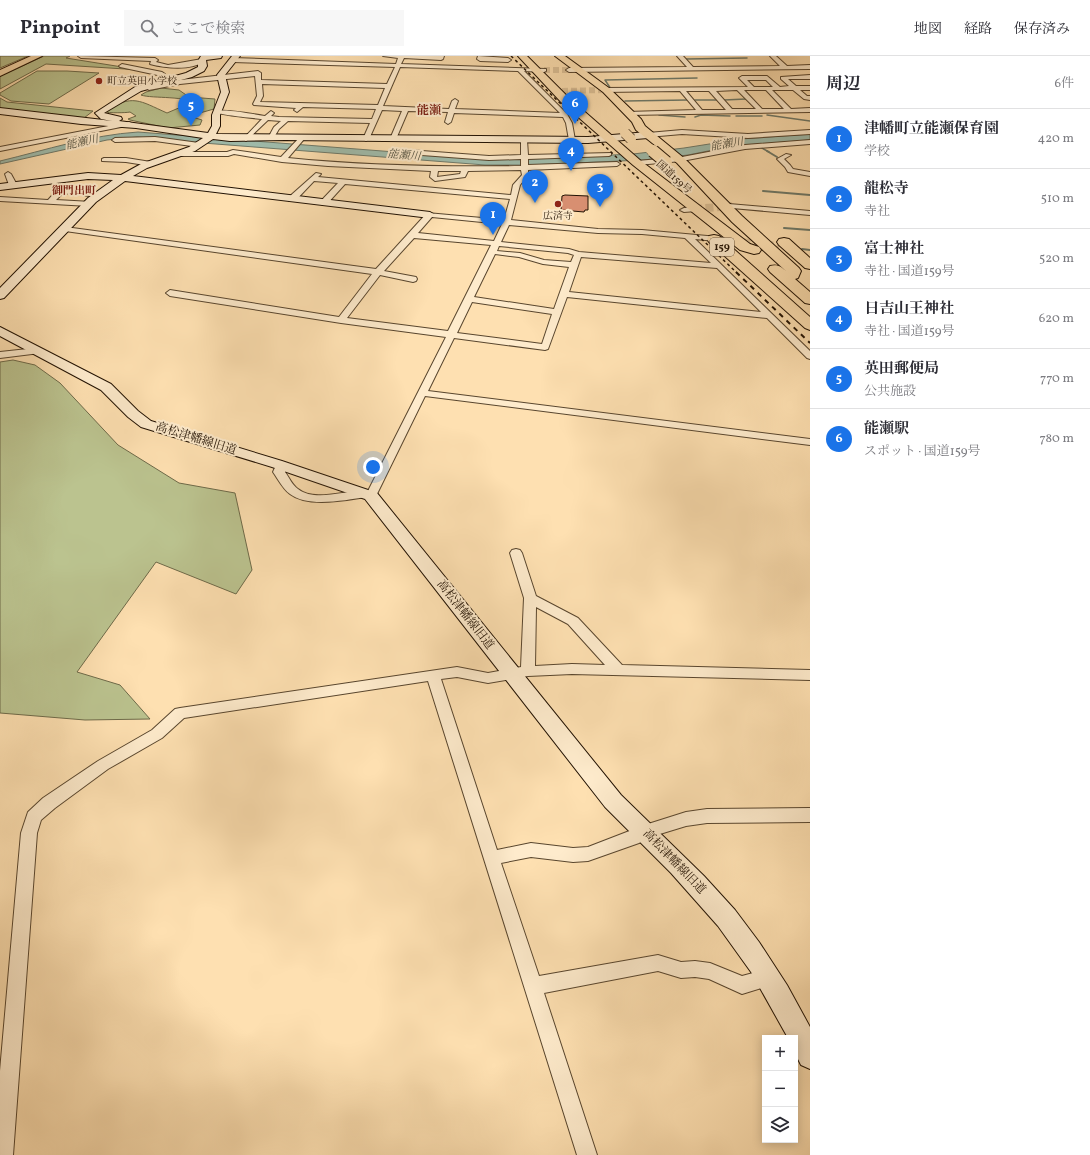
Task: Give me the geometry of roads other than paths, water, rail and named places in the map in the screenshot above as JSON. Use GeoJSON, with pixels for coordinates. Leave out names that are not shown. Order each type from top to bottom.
{"type":"FeatureCollection","features":[{"type":"Feature","properties":{"kind":"highway","name":"159"},"geometry":{"type":"LineString","coordinates":[[522,56],[547,69],[581,83],[632,132],[665,148],[673,161],[733,199],[761,221]]}},
{"type":"Feature","properties":{"kind":"highway","name":"159"},"geometry":{"type":"LineString","coordinates":[[559,56],[572,73]]}},
{"type":"Feature","properties":{"kind":"highway","name":"159"},"geometry":{"type":"LineString","coordinates":[[608,137],[601,127],[573,99],[554,74],[537,60],[539,58],[547,69],[559,91],[608,137],[637,163],[708,216],[745,247],[754,250]]}},
{"type":"Feature","properties":{"kind":"highway","name":"159"},"geometry":{"type":"LineString","coordinates":[[547,69],[572,73],[605,90],[637,121],[632,132]]}},
{"type":"Feature","properties":{"kind":"highway","name":"国道159号"},"geometry":{"type":"LineString","coordinates":[[632,132],[646,149],[673,161],[810,290]]}},
{"type":"Feature","properties":{"kind":"highway","name":"国道159号"},"geometry":{"type":"LineString","coordinates":[[673,161],[754,250],[810,300]]}},
{"type":"Feature","properties":{"kind":"highway","name":"159"},"geometry":{"type":"LineString","coordinates":[[637,163],[644,172],[689,209],[719,239],[808,321]]}},
{"type":"Feature","properties":{"kind":"highway"},"geometry":{"type":"LineString","coordinates":[[773,232],[785,246],[810,264]]}},
{"type":"Feature","properties":{"kind":"main road"},"geometry":{"type":"LineString","coordinates":[[0,73],[38,56]]}},
{"type":"Feature","properties":{"kind":"street"},"geometry":{"type":"LineString","coordinates":[[81,56],[155,60],[162,59]]}},
{"type":"Feature","properties":{"kind":"street"},"geometry":{"type":"LineString","coordinates":[[103,56],[96,62],[106,64]]}},
{"type":"Feature","properties":{"kind":"street"},"geometry":{"type":"LineString","coordinates":[[155,60],[152,63],[168,67],[197,63],[204,58],[218,56]]}},
{"type":"Feature","properties":{"kind":"street"},"geometry":{"type":"LineString","coordinates":[[359,65],[365,56]]}},
{"type":"Feature","properties":{"kind":"street"},"geometry":{"type":"LineString","coordinates":[[386,56],[441,58],[441,56]]}},
{"type":"Feature","properties":{"kind":"street"},"geometry":{"type":"LineString","coordinates":[[366,139],[401,56]]}},
{"type":"Feature","properties":{"kind":"street"},"geometry":{"type":"LineString","coordinates":[[481,56],[480,59],[506,58],[507,70]]}},
{"type":"Feature","properties":{"kind":"street"},"geometry":{"type":"LineString","coordinates":[[680,56],[691,68]]}},
{"type":"Feature","properties":{"kind":"street"},"geometry":{"type":"LineString","coordinates":[[773,56],[785,67]]}},
{"type":"Feature","properties":{"kind":"street"},"geometry":{"type":"LineString","coordinates":[[129,124],[128,121],[104,117],[99,113],[138,89],[177,78],[201,69],[204,58]]}},
{"type":"Feature","properties":{"kind":"street"},"geometry":{"type":"LineString","coordinates":[[0,295],[99,195],[123,178],[151,164],[200,145],[210,136],[216,126],[218,112],[225,90],[220,79],[221,75],[234,58],[258,59],[278,65],[331,64],[359,65],[369,68],[397,66],[507,70],[547,69]]}},
{"type":"Feature","properties":{"kind":"street"},"geometry":{"type":"LineString","coordinates":[[258,59],[260,96],[256,104],[301,108],[301,105],[406,109],[424,107],[452,111],[527,111],[544,118],[565,116]]}},
{"type":"Feature","properties":{"kind":"street"},"geometry":{"type":"LineString","coordinates":[[802,59],[810,67]]}},
{"type":"Feature","properties":{"kind":"street"},"geometry":{"type":"LineString","coordinates":[[765,60],[778,60]]}},
{"type":"Feature","properties":{"kind":"street"},"geometry":{"type":"LineString","coordinates":[[327,70],[331,64]]}},
{"type":"Feature","properties":{"kind":"street"},"geometry":{"type":"LineString","coordinates":[[113,65],[140,68],[177,78]]}},
{"type":"Feature","properties":{"kind":"street"},"geometry":{"type":"LineString","coordinates":[[798,67],[810,77]]}},
{"type":"Feature","properties":{"kind":"street"},"geometry":{"type":"LineString","coordinates":[[572,73],[691,68],[810,67]]}},
{"type":"Feature","properties":{"kind":"street"},"geometry":{"type":"LineString","coordinates":[[746,68],[757,78]]}},
{"type":"Feature","properties":{"kind":"street"},"geometry":{"type":"LineString","coordinates":[[520,70],[565,116],[569,123],[572,140]]}},
{"type":"Feature","properties":{"kind":"street"},"geometry":{"type":"LineString","coordinates":[[138,89],[147,89],[180,82],[258,74]]}},
{"type":"Feature","properties":{"kind":"street"},"geometry":{"type":"LineString","coordinates":[[290,85],[297,75]]}},
{"type":"Feature","properties":{"kind":"street"},"geometry":{"type":"LineString","coordinates":[[317,86],[324,76]]}},
{"type":"Feature","properties":{"kind":"street"},"geometry":{"type":"LineString","coordinates":[[810,77],[783,78],[806,98],[810,98]]}},
{"type":"Feature","properties":{"kind":"street"},"geometry":{"type":"LineString","coordinates":[[752,88],[739,78],[767,78],[778,88]]}},
{"type":"Feature","properties":{"kind":"street"},"geometry":{"type":"LineString","coordinates":[[259,82],[317,86],[347,82],[388,86]]}},
{"type":"Feature","properties":{"kind":"street"},"geometry":{"type":"LineString","coordinates":[[767,88],[789,110]]}},
{"type":"Feature","properties":{"kind":"street"},"geometry":{"type":"LineString","coordinates":[[605,90],[810,88]]}},
{"type":"Feature","properties":{"kind":"street"},"geometry":{"type":"LineString","coordinates":[[711,89],[730,111]]}},
{"type":"Feature","properties":{"kind":"street"},"geometry":{"type":"LineString","coordinates":[[739,89],[760,110]]}},
{"type":"Feature","properties":{"kind":"street"},"geometry":{"type":"LineString","coordinates":[[682,90],[700,111]]}},
{"type":"Feature","properties":{"kind":"street"},"geometry":{"type":"LineString","coordinates":[[770,99],[778,98]]}},
{"type":"Feature","properties":{"kind":"street"},"geometry":{"type":"LineString","coordinates":[[749,99],[756,99]]}},
{"type":"Feature","properties":{"kind":"street"},"geometry":{"type":"LineString","coordinates":[[448,122],[455,101]]}},
{"type":"Feature","properties":{"kind":"street"},"geometry":{"type":"LineString","coordinates":[[246,139],[280,106]]}},
{"type":"Feature","properties":{"kind":"street"},"geometry":{"type":"LineString","coordinates":[[393,139],[404,121],[406,109]]}},
{"type":"Feature","properties":{"kind":"street"},"geometry":{"type":"LineString","coordinates":[[629,113],[669,109],[700,111],[810,110]]}},
{"type":"Feature","properties":{"kind":"street"},"geometry":{"type":"LineString","coordinates":[[0,111],[81,121],[129,124],[186,134],[246,139],[271,138],[299,141],[366,139],[572,140],[608,137],[632,132],[682,132],[749,136],[810,132]]}},
{"type":"Feature","properties":{"kind":"street"},"geometry":{"type":"LineString","coordinates":[[218,112],[286,119],[373,121]]}},
{"type":"Feature","properties":{"kind":"street"},"geometry":{"type":"LineString","coordinates":[[271,138],[276,128],[286,119]]}},
{"type":"Feature","properties":{"kind":"street"},"geometry":{"type":"LineString","coordinates":[[0,149],[4,143],[129,124]]}},
{"type":"Feature","properties":{"kind":"street"},"geometry":{"type":"LineString","coordinates":[[749,136],[762,145],[788,155],[780,159],[788,166],[791,172],[810,174]]}},
{"type":"Feature","properties":{"kind":"street"},"geometry":{"type":"LineString","coordinates":[[115,140],[150,139],[200,145]]}},
{"type":"Feature","properties":{"kind":"street"},"geometry":{"type":"LineString","coordinates":[[368,495],[422,393],[507,222],[517,185],[525,175],[526,167],[524,140]]}},
{"type":"Feature","properties":{"kind":"street"},"geometry":{"type":"LineString","coordinates":[[282,160],[299,141]]}},
{"type":"Feature","properties":{"kind":"street"},"geometry":{"type":"LineString","coordinates":[[637,163],[673,161],[727,149],[810,142]]}},
{"type":"Feature","properties":{"kind":"street"},"geometry":{"type":"LineString","coordinates":[[395,151],[466,157],[525,157],[609,154]]}},
{"type":"Feature","properties":{"kind":"street"},"geometry":{"type":"LineString","coordinates":[[113,159],[118,152]]}},
{"type":"Feature","properties":{"kind":"street"},"geometry":{"type":"LineString","coordinates":[[176,154],[228,154],[232,152],[282,160],[326,164],[372,175],[402,177],[514,197]]}},
{"type":"Feature","properties":{"kind":"street"},"geometry":{"type":"LineString","coordinates":[[104,160],[113,159],[151,164]]}},
{"type":"Feature","properties":{"kind":"street"},"geometry":{"type":"LineString","coordinates":[[292,199],[326,164]]}},
{"type":"Feature","properties":{"kind":"street"},"geometry":{"type":"LineString","coordinates":[[313,179],[343,182],[372,175],[402,177],[435,168],[617,164]]}},
{"type":"Feature","properties":{"kind":"street"},"geometry":{"type":"LineString","coordinates":[[435,168],[433,177],[435,179],[463,176],[465,168]]}},
{"type":"Feature","properties":{"kind":"street"},"geometry":{"type":"LineString","coordinates":[[0,179],[88,176],[123,178],[430,215],[598,231],[642,232],[719,239]]}},
{"type":"Feature","properties":{"kind":"street"},"geometry":{"type":"LineString","coordinates":[[0,187],[10,179]]}},
{"type":"Feature","properties":{"kind":"street"},"geometry":{"type":"LineString","coordinates":[[323,203],[343,182]]}},
{"type":"Feature","properties":{"kind":"street"},"geometry":{"type":"LineString","coordinates":[[50,202],[61,191],[99,195]]}},
{"type":"Feature","properties":{"kind":"street"},"geometry":{"type":"LineString","coordinates":[[0,199],[89,204]]}},
{"type":"Feature","properties":{"kind":"street"},"geometry":{"type":"LineString","coordinates":[[733,199],[810,212]]}},
{"type":"Feature","properties":{"kind":"street"},"geometry":{"type":"LineString","coordinates":[[341,320],[378,272],[430,215]]}},
{"type":"Feature","properties":{"kind":"street"},"geometry":{"type":"LineString","coordinates":[[65,229],[378,272],[413,279]]}},
{"type":"Feature","properties":{"kind":"street"},"geometry":{"type":"LineString","coordinates":[[412,235],[568,250],[578,254],[720,266]]}},
{"type":"Feature","properties":{"kind":"street"},"geometry":{"type":"LineString","coordinates":[[687,236],[720,266],[810,356]]}},
{"type":"Feature","properties":{"kind":"street"},"geometry":{"type":"LineString","coordinates":[[492,252],[520,255],[543,262],[574,265]]}},
{"type":"Feature","properties":{"kind":"street"},"geometry":{"type":"LineString","coordinates":[[170,292],[341,320],[545,347],[578,254]]}},
{"type":"Feature","properties":{"kind":"street"},"geometry":{"type":"LineString","coordinates":[[564,294],[769,316]]}},
{"type":"Feature","properties":{"kind":"street"},"geometry":{"type":"LineString","coordinates":[[468,299],[557,312]]}},
{"type":"Feature","properties":{"kind":"street","name":"高松津幡線旧道"},"geometry":{"type":"LineString","coordinates":[[0,331],[106,387],[133,414],[146,424],[281,465],[368,495],[520,672],[613,801],[712,902],[740,935],[768,978],[810,1056]]}},
{"type":"Feature","properties":{"kind":"street"},"geometry":{"type":"LineString","coordinates":[[0,355],[37,351]]}},
{"type":"Feature","properties":{"kind":"street"},"geometry":{"type":"LineString","coordinates":[[422,393],[810,442]]}},
{"type":"Feature","properties":{"kind":"street"},"geometry":{"type":"LineString","coordinates":[[516,553],[530,598],[520,672]]}},
{"type":"Feature","properties":{"kind":"street"},"geometry":{"type":"LineString","coordinates":[[530,598],[573,621],[619,671]]}},
{"type":"Feature","properties":{"kind":"street"},"geometry":{"type":"LineString","coordinates":[[3,1155],[28,833],[34,818],[49,803],[102,765],[157,734],[180,714],[457,672],[488,678],[520,672],[572,669],[810,675]]}},
{"type":"Feature","properties":{"kind":"street"},"geometry":{"type":"LineString","coordinates":[[433,676],[534,986],[587,1155]]}},
{"type":"Feature","properties":{"kind":"street"},"geometry":{"type":"LineString","coordinates":[[492,858],[531,850],[581,855],[633,838],[675,821],[707,816],[810,815]]}},
{"type":"Feature","properties":{"kind":"street"},"geometry":{"type":"LineString","coordinates":[[534,986],[658,963],[681,970],[695,969],[710,972],[742,985],[768,978]]}},
{"type":"Feature","properties":{"kind":"water","name":"能瀬川"},"geometry":{"type":"Polygon","coordinates":[[[138,132],[485,159],[529,159],[633,154],[741,139],[810,134],[810,140],[733,146],[688,155],[643,160],[528,165],[485,165],[137,137],[107,140],[0,164],[0,161],[103,136],[138,132]]]}},
{"type":"Feature","properties":{"kind":"waterway"},"geometry":{"type":"LineString","coordinates":[[686,59],[747,58]]}},
{"type":"Feature","properties":{"kind":"waterway"},"geometry":{"type":"LineString","coordinates":[[611,89],[605,80],[697,78]]}},
{"type":"Feature","properties":{"kind":"waterway"},"geometry":{"type":"LineString","coordinates":[[724,100],[746,99]]}},
{"type":"Feature","properties":{"kind":"waterway"},"geometry":{"type":"LineString","coordinates":[[625,101],[687,100]]}},
{"type":"Feature","properties":{"kind":"waterway"},"geometry":{"type":"LineString","coordinates":[[695,100],[716,100]]}},
{"type":"Feature","properties":{"kind":"waterway"},"geometry":{"type":"LineString","coordinates":[[659,115],[685,117]]}},
{"type":"Feature","properties":{"kind":"waterway"},"geometry":{"type":"LineString","coordinates":[[695,117],[701,115],[730,116]]}},
{"type":"Feature","properties":{"kind":"waterway"},"geometry":{"type":"LineString","coordinates":[[767,115],[810,121]]}},
{"type":"Feature","properties":{"kind":"waterway"},"geometry":{"type":"LineString","coordinates":[[736,116],[762,116]]}},
{"type":"Feature","properties":{"kind":"waterway"},"geometry":{"type":"LineString","coordinates":[[760,147],[769,152]]}},
{"type":"Feature","properties":{"kind":"waterway"},"geometry":{"type":"LineString","coordinates":[[767,151],[777,157]]}},
{"type":"Feature","properties":{"kind":"waterway"},"geometry":{"type":"LineString","coordinates":[[763,191],[810,195]]}},
{"type":"Feature","properties":{"kind":"waterway"},"geometry":{"type":"LineString","coordinates":[[784,228],[810,230]]}},
{"type":"Feature","properties":{"kind":"waterway"},"geometry":{"type":"LineString","coordinates":[[802,249],[810,250]]}},
{"type":"Feature","properties":{"kind":"tunnel"},"geometry":{"type":"LineString","coordinates":[[544,70],[569,70]]}},
{"type":"Feature","properties":{"kind":"tunnel"},"geometry":{"type":"LineString","coordinates":[[562,91],[604,90]]}},
{"type":"Feature","properties":{"kind":"tunnel"},"geometry":{"type":"LineString","coordinates":[[694,209],[732,206]]}},
{"type":"Feature","properties":{"kind":"tunnel"},"geometry":{"type":"LineString","coordinates":[[731,241],[779,246]]}},
{"type":"Feature","properties":{"kind":"railway"},"geometry":{"type":"LineString","coordinates":[[511,56],[737,273]]}},
{"type":"Feature","properties":{"kind":"railway"},"geometry":{"type":"LineString","coordinates":[[736,272],[810,343]]}},
{"type":"Feature","properties":{"kind":"place","name":"町立英田小学校"},"geometry":{"type":"Point","coordinates":[99,81]}},
{"type":"Feature","properties":{"kind":"place","name":"能瀬駅"},"geometry":{"type":"Point","coordinates":[575,124]}},
{"type":"Feature","properties":{"kind":"place","name":"英田郵便局"},"geometry":{"type":"Point","coordinates":[191,126]}},
{"type":"Feature","properties":{"kind":"place","name":"日吉山王神社"},"geometry":{"type":"Point","coordinates":[571,171]}},
{"type":"Feature","properties":{"kind":"place","name":"龍松寺"},"geometry":{"type":"Point","coordinates":[535,203]}},
{"type":"Feature","properties":{"kind":"place","name":"広済寺"},"geometry":{"type":"Point","coordinates":[558,204]}},
{"type":"Feature","properties":{"kind":"place","name":"富士神社"},"geometry":{"type":"Point","coordinates":[600,207]}},
{"type":"Feature","properties":{"kind":"place","name":"津幡町立能瀬保育園"},"geometry":{"type":"Point","coordinates":[493,235]}},
{"type":"Feature","properties":{"kind":"district","name":"能瀬"},"geometry":{"type":"Point","coordinates":[429,111]}},
{"type":"Feature","properties":{"kind":"district","name":"御門出町"},"geometry":{"type":"Point","coordinates":[74,191]}}]}
